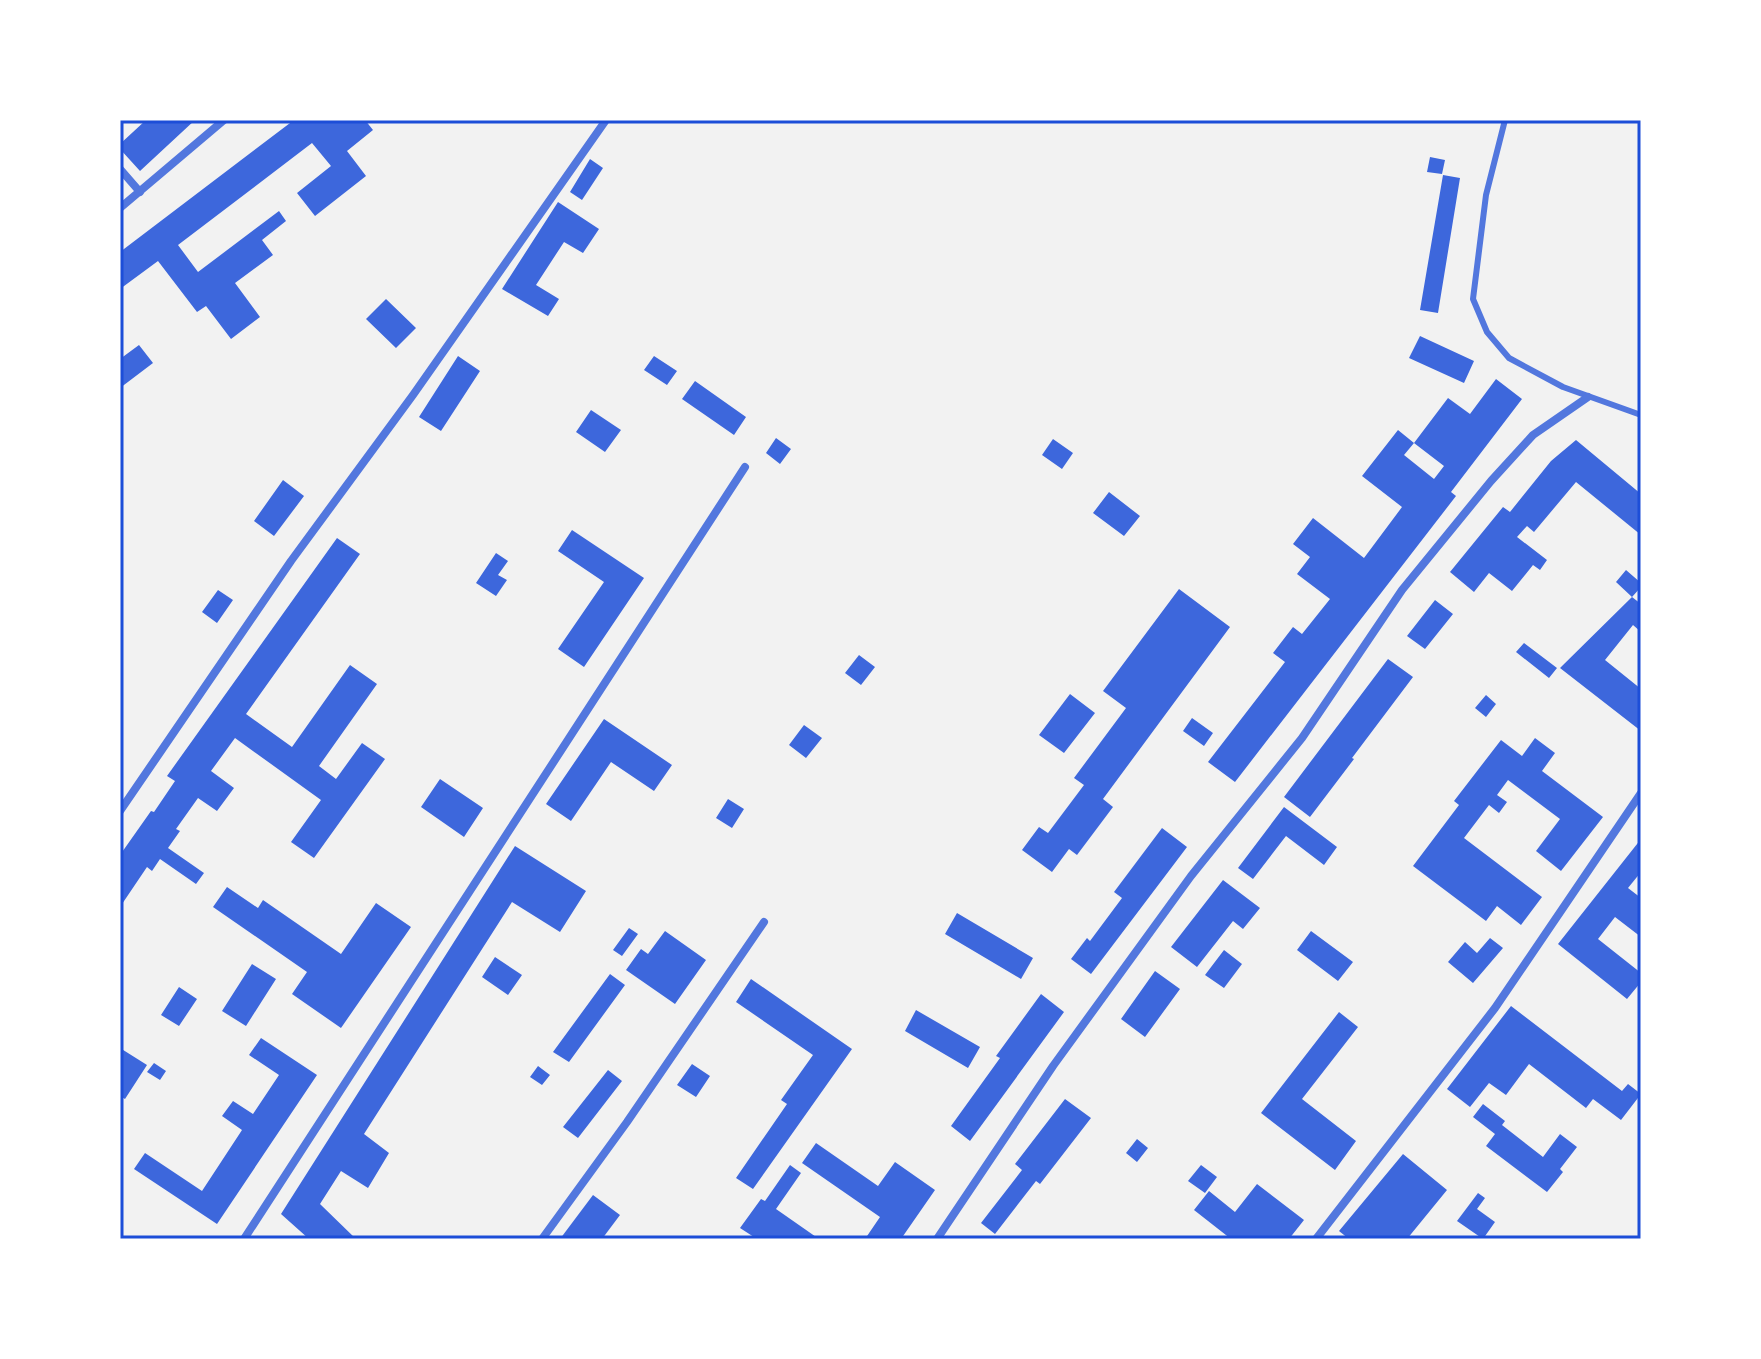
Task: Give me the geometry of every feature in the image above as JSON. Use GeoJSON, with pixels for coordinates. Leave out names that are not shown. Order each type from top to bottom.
{"type":"FeatureCollection","features":[{"type":"Feature","properties":{"kind":"street"},"geometry":{"type":"LineString","coordinates":[[120,208],[224,120]]}},
{"type":"Feature","properties":{"kind":"street"},"geometry":{"type":"LineString","coordinates":[[120,811],[291,561],[413,395],[606,120]]}},
{"type":"Feature","properties":{"kind":"street"},"geometry":{"type":"LineString","coordinates":[[120,169],[140,192]]}},
{"type":"Feature","properties":{"kind":"street"},"geometry":{"type":"LineString","coordinates":[[937,1239],[1053,1066],[1191,876],[1302,738],[1402,590],[1533,435],[1588,397]]}},
{"type":"Feature","properties":{"kind":"street"},"geometry":{"type":"LineString","coordinates":[[244,1239],[745,467]]}},
{"type":"Feature","properties":{"kind":"street"},"geometry":{"type":"LineString","coordinates":[[1316,1239],[1495,1008],[1641,793]]}},
{"type":"Feature","properties":{"kind":"street"},"geometry":{"type":"LineString","coordinates":[[542,1239],[627,1122],[764,922]]}},
{"type":"Feature","properties":{"kind":"lane"},"geometry":{"type":"LineString","coordinates":[[1505,120],[1486,195],[1473,299],[1487,332],[1509,358],[1563,387],[1641,415]]}},
{"type":"Feature","properties":{"kind":"building"},"geometry":{"type":"Polygon","coordinates":[[[146,120],[195,120],[140,171],[120,149],[120,144],[146,120]]]}},
{"type":"Feature","properties":{"kind":"building"},"geometry":{"type":"Polygon","coordinates":[[[294,120],[365,120],[373,130],[347,151],[366,176],[315,216],[297,193],[331,166],[312,143],[178,245],[198,272],[279,211],[286,221],[262,240],[273,255],[235,283],[260,317],[231,339],[206,306],[197,312],[158,261],[120,289],[120,252],[294,120]]]}},
{"type":"Feature","properties":{"kind":"building"},"geometry":{"type":"Polygon","coordinates":[[[1430,157],[1445,160],[1442,174],[1427,172],[1430,157]]]}},
{"type":"Feature","properties":{"kind":"building"},"geometry":{"type":"Polygon","coordinates":[[[590,159],[603,168],[582,200],[570,192],[590,159]]]}},
{"type":"Feature","properties":{"kind":"building"},"geometry":{"type":"Polygon","coordinates":[[[1443,175],[1460,178],[1438,313],[1420,310],[1443,175]]]}},
{"type":"Feature","properties":{"kind":"building"},"geometry":{"type":"Polygon","coordinates":[[[558,202],[599,229],[583,253],[564,242],[536,285],[559,299],[548,316],[502,289],[558,202]]]}},
{"type":"Feature","properties":{"kind":"building"},"geometry":{"type":"Polygon","coordinates":[[[386,299],[416,328],[396,348],[366,319],[386,299]]]}},
{"type":"Feature","properties":{"kind":"building"},"geometry":{"type":"Polygon","coordinates":[[[1420,336],[1474,361],[1464,383],[1409,358],[1420,336]]]}},
{"type":"Feature","properties":{"kind":"building"},"geometry":{"type":"Polygon","coordinates":[[[139,345],[153,363],[120,388],[120,359],[139,345]]]}},
{"type":"Feature","properties":{"kind":"building"},"geometry":{"type":"Polygon","coordinates":[[[458,356],[480,371],[441,431],[419,417],[458,356]]]}},
{"type":"Feature","properties":{"kind":"building"},"geometry":{"type":"Polygon","coordinates":[[[654,356],[677,371],[667,385],[644,370],[654,356]]]}},
{"type":"Feature","properties":{"kind":"building"},"geometry":{"type":"Polygon","coordinates":[[[1496,379],[1522,399],[1451,492],[1456,496],[1235,782],[1208,762],[1285,662],[1273,653],[1293,627],[1302,634],[1330,599],[1297,574],[1310,557],[1293,544],[1313,518],[1364,558],[1402,507],[1362,476],[1398,430],[1414,443],[1448,398],[1470,414],[1496,379]],[[1414,443],[1404,455],[1434,479],[1444,466],[1414,443]]]}},
{"type":"Feature","properties":{"kind":"building"},"geometry":{"type":"Polygon","coordinates":[[[695,381],[746,417],[734,435],[682,399],[695,381]]]}},
{"type":"Feature","properties":{"kind":"building"},"geometry":{"type":"Polygon","coordinates":[[[591,410],[621,430],[605,452],[576,432],[591,410]]]}},
{"type":"Feature","properties":{"kind":"building"},"geometry":{"type":"Polygon","coordinates":[[[776,438],[791,449],[780,464],[766,453],[776,438]]]}},
{"type":"Feature","properties":{"kind":"building"},"geometry":{"type":"Polygon","coordinates":[[[1053,439],[1073,453],[1062,469],[1042,455],[1053,439]]]}},
{"type":"Feature","properties":{"kind":"building"},"geometry":{"type":"Polygon","coordinates":[[[1576,440],[1641,494],[1641,535],[1576,482],[1534,532],[1527,526],[1517,537],[1547,560],[1540,570],[1533,565],[1512,591],[1489,573],[1474,592],[1450,572],[1503,507],[1510,512],[1551,461],[1576,440]]]}},
{"type":"Feature","properties":{"kind":"building"},"geometry":{"type":"Polygon","coordinates":[[[283,480],[304,496],[274,536],[254,521],[283,480]]]}},
{"type":"Feature","properties":{"kind":"building"},"geometry":{"type":"Polygon","coordinates":[[[1109,492],[1140,516],[1124,536],[1093,513],[1109,492]]]}},
{"type":"Feature","properties":{"kind":"building"},"geometry":{"type":"Polygon","coordinates":[[[572,530],[644,578],[584,667],[558,649],[604,582],[558,551],[572,530]]]}},
{"type":"Feature","properties":{"kind":"building"},"geometry":{"type":"Polygon","coordinates":[[[337,538],[360,554],[246,714],[292,747],[350,665],[377,684],[319,766],[336,779],[362,743],[385,759],[314,858],[291,842],[321,800],[235,738],[211,771],[234,788],[217,811],[198,798],[176,829],[180,831],[168,848],[204,873],[196,884],[160,859],[152,871],[147,867],[120,907],[120,855],[175,781],[167,776],[337,538]]]}},
{"type":"Feature","properties":{"kind":"building"},"geometry":{"type":"Polygon","coordinates":[[[496,553],[508,561],[498,575],[507,580],[496,596],[476,583],[496,553]]]}},
{"type":"Feature","properties":{"kind":"building"},"geometry":{"type":"Polygon","coordinates":[[[1626,570],[1641,583],[1632,597],[1616,582],[1626,570]]]}},
{"type":"Feature","properties":{"kind":"building"},"geometry":{"type":"Polygon","coordinates":[[[1179,589],[1230,627],[1103,799],[1113,807],[1077,855],[1069,849],[1052,872],[1022,850],[1039,827],[1048,833],[1084,785],[1074,778],[1126,708],[1103,691],[1179,589]]]}},
{"type":"Feature","properties":{"kind":"building"},"geometry":{"type":"Polygon","coordinates":[[[218,590],[233,600],[217,623],[202,612],[218,590]]]}},
{"type":"Feature","properties":{"kind":"building"},"geometry":{"type":"Polygon","coordinates":[[[1632,597],[1641,604],[1641,632],[1633,625],[1605,660],[1641,689],[1641,731],[1560,668],[1632,597]]]}},
{"type":"Feature","properties":{"kind":"building"},"geometry":{"type":"Polygon","coordinates":[[[1435,600],[1453,614],[1425,649],[1407,636],[1435,600]]]}},
{"type":"Feature","properties":{"kind":"building"},"geometry":{"type":"Polygon","coordinates":[[[1524,643],[1557,668],[1549,678],[1516,652],[1524,643]]]}},
{"type":"Feature","properties":{"kind":"building"},"geometry":{"type":"Polygon","coordinates":[[[859,655],[875,667],[861,685],[845,673],[859,655]]]}},
{"type":"Feature","properties":{"kind":"building"},"geometry":{"type":"Polygon","coordinates":[[[1388,659],[1413,677],[1310,817],[1284,797],[1388,659]]]}},
{"type":"Feature","properties":{"kind":"building"},"geometry":{"type":"Polygon","coordinates":[[[1070,694],[1095,713],[1064,753],[1039,735],[1070,694]]]}},
{"type":"Feature","properties":{"kind":"building"},"geometry":{"type":"Polygon","coordinates":[[[1486,695],[1496,704],[1486,717],[1475,708],[1486,695]]]}},
{"type":"Feature","properties":{"kind":"building"},"geometry":{"type":"Polygon","coordinates":[[[1192,718],[1213,733],[1204,746],[1183,731],[1192,718]]]}},
{"type":"Feature","properties":{"kind":"building"},"geometry":{"type":"Polygon","coordinates":[[[604,719],[672,765],[654,791],[611,762],[571,821],[546,804],[604,719]]]}},
{"type":"Feature","properties":{"kind":"building"},"geometry":{"type":"Polygon","coordinates":[[[804,725],[822,738],[806,758],[789,745],[804,725]]]}},
{"type":"Feature","properties":{"kind":"building"},"geometry":{"type":"Polygon","coordinates":[[[1535,738],[1555,753],[1542,771],[1603,817],[1561,871],[1536,851],[1560,819],[1508,780],[1497,795],[1507,802],[1499,813],[1489,805],[1464,838],[1542,897],[1521,925],[1497,906],[1486,921],[1413,866],[1459,805],[1454,801],[1501,740],[1522,756],[1535,738]]]}},
{"type":"Feature","properties":{"kind":"building"},"geometry":{"type":"Polygon","coordinates":[[[440,779],[483,808],[464,837],[421,807],[440,779]]]}},
{"type":"Feature","properties":{"kind":"building"},"geometry":{"type":"Polygon","coordinates":[[[728,799],[744,809],[732,828],[716,818],[728,799]]]}},
{"type":"Feature","properties":{"kind":"building"},"geometry":{"type":"Polygon","coordinates":[[[1284,807],[1337,847],[1324,865],[1286,836],[1253,879],[1238,868],[1284,807]]]}},
{"type":"Feature","properties":{"kind":"building"},"geometry":{"type":"Polygon","coordinates":[[[1162,828],[1187,847],[1091,974],[1071,959],[1087,938],[1090,941],[1122,898],[1114,892],[1162,828]]]}},
{"type":"Feature","properties":{"kind":"building"},"geometry":{"type":"Polygon","coordinates":[[[1641,839],[1641,872],[1628,888],[1641,898],[1641,937],[1615,917],[1598,939],[1641,973],[1641,982],[1627,999],[1558,944],[1641,839]]]}},
{"type":"Feature","properties":{"kind":"building"},"geometry":{"type":"Polygon","coordinates":[[[515,846],[586,891],[560,932],[512,902],[364,1134],[389,1153],[368,1188],[341,1171],[320,1204],[356,1239],[309,1239],[281,1214],[515,846]]]}},
{"type":"Feature","properties":{"kind":"building"},"geometry":{"type":"Polygon","coordinates":[[[1223,880],[1260,908],[1243,929],[1233,921],[1197,967],[1171,947],[1223,880]]]}},
{"type":"Feature","properties":{"kind":"building"},"geometry":{"type":"Polygon","coordinates":[[[227,887],[258,908],[263,900],[341,954],[376,903],[411,927],[341,1028],[292,994],[307,972],[213,907],[227,887]]]}},
{"type":"Feature","properties":{"kind":"building"},"geometry":{"type":"Polygon","coordinates":[[[957,913],[1033,958],[1021,979],[945,934],[957,913]]]}},
{"type":"Feature","properties":{"kind":"building"},"geometry":{"type":"Polygon","coordinates":[[[629,928],[638,934],[622,956],[613,950],[629,928]]]}},
{"type":"Feature","properties":{"kind":"building"},"geometry":{"type":"Polygon","coordinates":[[[665,931],[706,960],[675,1004],[626,970],[641,949],[648,954],[665,931]]]}},
{"type":"Feature","properties":{"kind":"building"},"geometry":{"type":"Polygon","coordinates":[[[1311,931],[1353,962],[1338,981],[1297,950],[1311,931]]]}},
{"type":"Feature","properties":{"kind":"building"},"geometry":{"type":"Polygon","coordinates":[[[1490,938],[1503,948],[1473,983],[1448,962],[1465,942],[1477,953],[1490,938]]]}},
{"type":"Feature","properties":{"kind":"building"},"geometry":{"type":"Polygon","coordinates":[[[1224,950],[1242,964],[1224,988],[1205,975],[1224,950]]]}},
{"type":"Feature","properties":{"kind":"building"},"geometry":{"type":"Polygon","coordinates":[[[495,957],[522,975],[508,995],[482,977],[495,957]]]}},
{"type":"Feature","properties":{"kind":"building"},"geometry":{"type":"Polygon","coordinates":[[[252,964],[276,979],[246,1026],[222,1011],[252,964]]]}},
{"type":"Feature","properties":{"kind":"building"},"geometry":{"type":"Polygon","coordinates":[[[1155,971],[1180,989],[1145,1037],[1121,1019],[1155,971]]]}},
{"type":"Feature","properties":{"kind":"building"},"geometry":{"type":"Polygon","coordinates":[[[610,974],[625,985],[569,1062],[553,1052],[610,974]]]}},
{"type":"Feature","properties":{"kind":"building"},"geometry":{"type":"Polygon","coordinates":[[[751,979],[852,1049],[753,1189],[736,1178],[787,1104],[781,1100],[813,1055],[736,1002],[751,979]]]}},
{"type":"Feature","properties":{"kind":"building"},"geometry":{"type":"Polygon","coordinates":[[[179,987],[197,999],[179,1026],[161,1015],[179,987]]]}},
{"type":"Feature","properties":{"kind":"building"},"geometry":{"type":"Polygon","coordinates":[[[1041,994],[1064,1012],[970,1141],[951,1126],[1041,994]]]}},
{"type":"Feature","properties":{"kind":"building"},"geometry":{"type":"Polygon","coordinates":[[[1511,1006],[1622,1091],[1628,1084],[1641,1094],[1621,1120],[1593,1099],[1586,1108],[1529,1064],[1506,1095],[1489,1083],[1470,1107],[1447,1089],[1511,1006]]]}},
{"type":"Feature","properties":{"kind":"building"},"geometry":{"type":"Polygon","coordinates":[[[916,1010],[980,1047],[968,1068],[905,1031],[916,1010]]]}},
{"type":"Feature","properties":{"kind":"building"},"geometry":{"type":"Polygon","coordinates":[[[1339,1012],[1358,1027],[1302,1099],[1356,1141],[1335,1170],[1261,1113],[1339,1012]]]}},
{"type":"Feature","properties":{"kind":"building"},"geometry":{"type":"Polygon","coordinates":[[[261,1038],[317,1075],[217,1224],[134,1169],[145,1153],[202,1191],[242,1130],[222,1116],[233,1101],[253,1114],[279,1075],[249,1055],[261,1038]]]}},
{"type":"Feature","properties":{"kind":"building"},"geometry":{"type":"Polygon","coordinates":[[[120,1048],[147,1065],[125,1099],[120,1096],[120,1048]]]}},
{"type":"Feature","properties":{"kind":"building"},"geometry":{"type":"Polygon","coordinates":[[[154,1063],[166,1071],[160,1080],[147,1072],[154,1063]]]}},
{"type":"Feature","properties":{"kind":"building"},"geometry":{"type":"Polygon","coordinates":[[[692,1064],[710,1076],[696,1097],[677,1085],[692,1064]]]}},
{"type":"Feature","properties":{"kind":"building"},"geometry":{"type":"Polygon","coordinates":[[[538,1066],[550,1075],[542,1085],[530,1077],[538,1066]]]}},
{"type":"Feature","properties":{"kind":"building"},"geometry":{"type":"Polygon","coordinates":[[[608,1070],[622,1081],[578,1138],[563,1127],[608,1070]]]}},
{"type":"Feature","properties":{"kind":"building"},"geometry":{"type":"Polygon","coordinates":[[[1065,1099],[1091,1118],[1040,1184],[1036,1181],[995,1234],[981,1223],[1022,1170],[1015,1164],[1065,1099]]]}},
{"type":"Feature","properties":{"kind":"building"},"geometry":{"type":"Polygon","coordinates":[[[1483,1104],[1505,1121],[1502,1125],[1543,1157],[1560,1134],[1577,1147],[1547,1192],[1486,1146],[1495,1134],[1473,1117],[1483,1104]]]}},
{"type":"Feature","properties":{"kind":"building"},"geometry":{"type":"Polygon","coordinates":[[[1137,1139],[1148,1148],[1137,1162],[1126,1153],[1137,1139]]]}},
{"type":"Feature","properties":{"kind":"building"},"geometry":{"type":"Polygon","coordinates":[[[816,1143],[878,1186],[895,1162],[935,1190],[901,1239],[865,1239],[880,1217],[802,1163],[816,1143]]]}},
{"type":"Feature","properties":{"kind":"building"},"geometry":{"type":"Polygon","coordinates":[[[1403,1154],[1447,1190],[1407,1239],[1349,1239],[1339,1231],[1403,1154]]]}},
{"type":"Feature","properties":{"kind":"building"},"geometry":{"type":"Polygon","coordinates":[[[790,1165],[801,1173],[776,1209],[819,1239],[757,1239],[740,1228],[761,1199],[765,1201],[790,1165]]]}},
{"type":"Feature","properties":{"kind":"building"},"geometry":{"type":"Polygon","coordinates":[[[1201,1165],[1217,1177],[1205,1193],[1188,1181],[1201,1165]]]}},
{"type":"Feature","properties":{"kind":"building"},"geometry":{"type":"Polygon","coordinates":[[[1257,1184],[1304,1220],[1289,1239],[1231,1239],[1194,1210],[1209,1191],[1235,1212],[1257,1184]]]}},
{"type":"Feature","properties":{"kind":"building"},"geometry":{"type":"Polygon","coordinates":[[[1478,1193],[1485,1198],[1477,1209],[1495,1222],[1483,1239],[1457,1221],[1478,1193]]]}},
{"type":"Feature","properties":{"kind":"building"},"geometry":{"type":"Polygon","coordinates":[[[593,1195],[620,1215],[602,1239],[560,1239],[593,1195]]]}}]}
